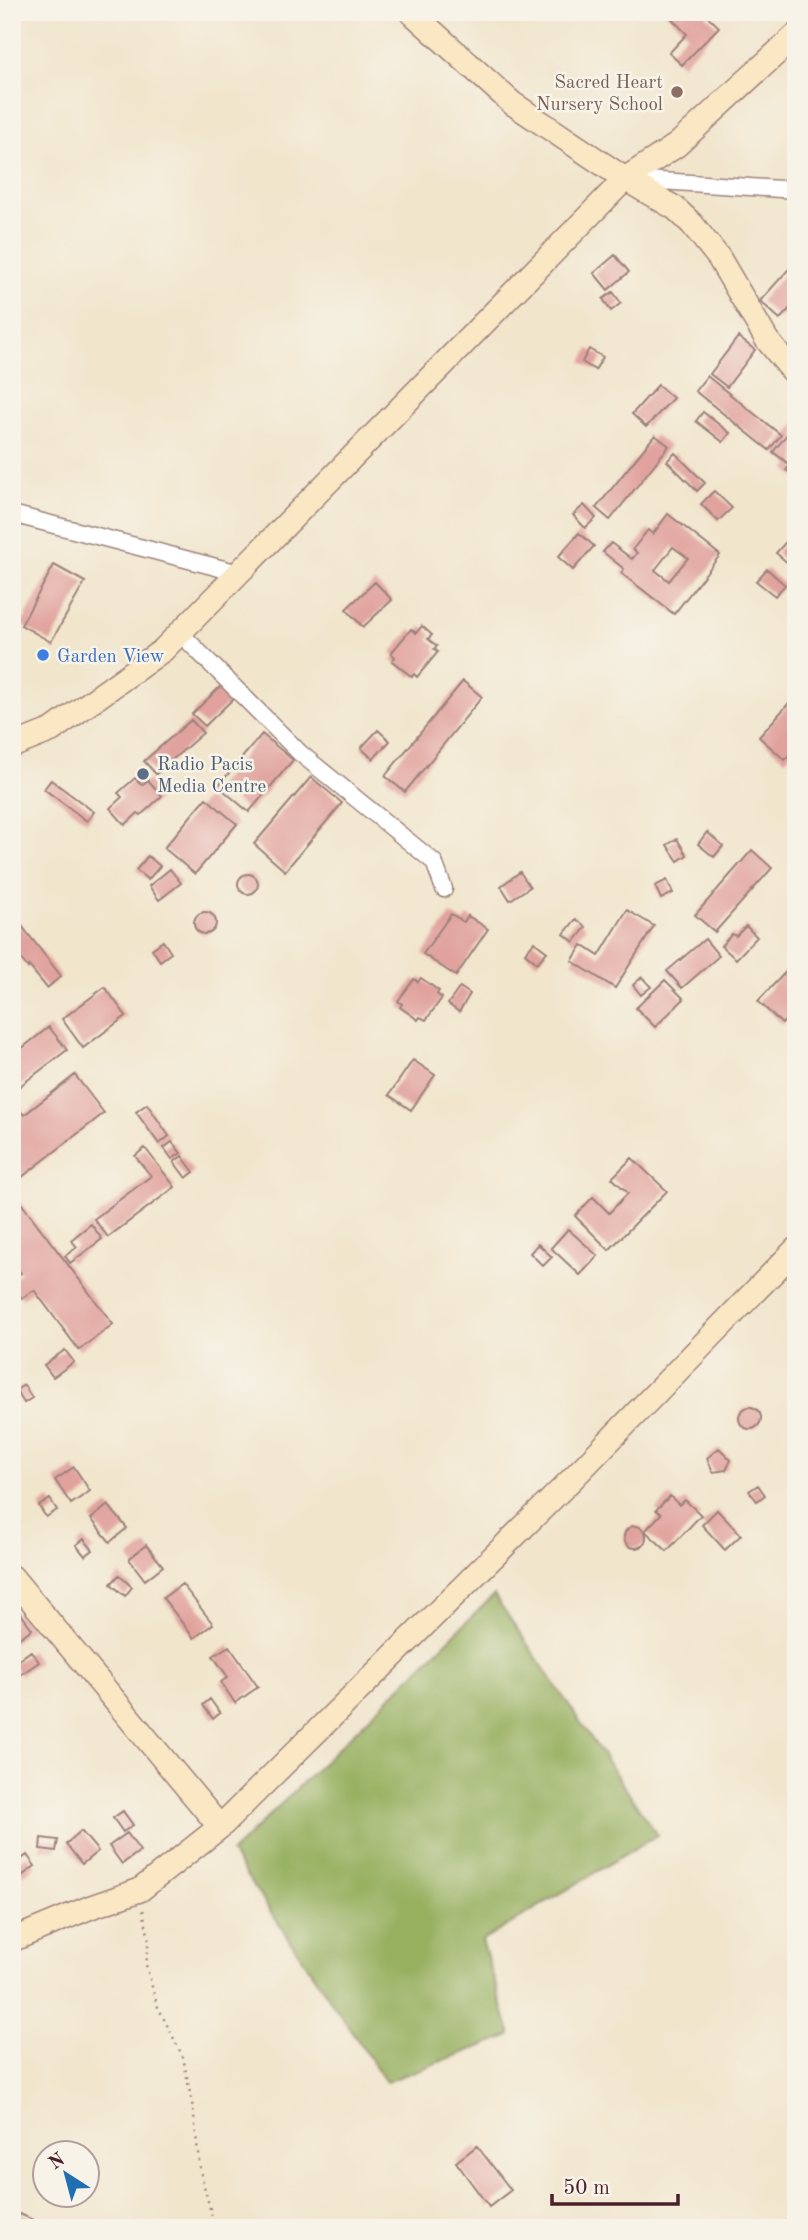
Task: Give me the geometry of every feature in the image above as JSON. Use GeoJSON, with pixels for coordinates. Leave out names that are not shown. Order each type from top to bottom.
{"type":"FeatureCollection","features":[{"type":"Feature","properties":{"kind":"street"},"geometry":{"type":"LineString","coordinates":[[411,12],[512,103],[625,179],[675,208],[692,224],[719,258],[767,340],[796,375]]}},
{"type":"Feature","properties":{"kind":"street"},"geometry":{"type":"LineString","coordinates":[[12,746],[52,730],[163,650],[625,179],[677,145],[796,35]]}},
{"type":"Feature","properties":{"kind":"street"},"geometry":{"type":"LineString","coordinates":[[625,179],[796,190]]}},
{"type":"Feature","properties":{"kind":"street"},"geometry":{"type":"LineString","coordinates":[[12,514],[239,573]]}},
{"type":"Feature","properties":{"kind":"street"},"geometry":{"type":"LineString","coordinates":[[180,633],[300,753],[434,862],[444,890]]}},
{"type":"Feature","properties":{"kind":"street"},"geometry":{"type":"LineString","coordinates":[[12,1940],[140,1890],[220,1826],[572,1479],[796,1249]]}},
{"type":"Feature","properties":{"kind":"street"},"geometry":{"type":"LineString","coordinates":[[12,1577],[220,1826]]}},
{"type":"Feature","properties":{"kind":"path"},"geometry":{"type":"LineString","coordinates":[[140,1890],[149,1940],[146,1965],[157,2005],[183,2057],[193,2108],[200,2170],[215,2228]]}},
{"type":"Feature","properties":{"kind":"green space"},"geometry":{"type":"Polygon","coordinates":[[[494,1595],[657,1835],[482,1941],[511,2035],[386,2082],[231,1853],[494,1595]]]}},
{"type":"Feature","properties":{"kind":"building"},"geometry":{"type":"Polygon","coordinates":[[[665,12],[703,12],[719,27],[682,65],[669,53],[687,34],[665,12]]]}},
{"type":"Feature","properties":{"kind":"building"},"geometry":{"type":"Polygon","coordinates":[[[615,255],[629,272],[608,290],[594,273],[615,255]]]}},
{"type":"Feature","properties":{"kind":"building"},"geometry":{"type":"Polygon","coordinates":[[[796,261],[796,302],[780,319],[760,301],[796,261]]]}},
{"type":"Feature","properties":{"kind":"building"},"geometry":{"type":"Polygon","coordinates":[[[613,292],[621,303],[611,311],[603,299],[613,292]]]}},
{"type":"Feature","properties":{"kind":"building"},"geometry":{"type":"Polygon","coordinates":[[[738,337],[755,350],[727,387],[710,374],[738,337]]]}},
{"type":"Feature","properties":{"kind":"building"},"geometry":{"type":"Polygon","coordinates":[[[589,349],[603,357],[595,370],[582,362],[589,349]]]}},
{"type":"Feature","properties":{"kind":"building"},"geometry":{"type":"Polygon","coordinates":[[[707,376],[781,435],[769,450],[695,391],[707,376]]]}},
{"type":"Feature","properties":{"kind":"building"},"geometry":{"type":"Polygon","coordinates":[[[658,385],[673,398],[646,427],[632,414],[658,385]]]}},
{"type":"Feature","properties":{"kind":"building"},"geometry":{"type":"Polygon","coordinates":[[[703,412],[730,433],[723,442],[696,421],[703,412]]]}},
{"type":"Feature","properties":{"kind":"building"},"geometry":{"type":"Polygon","coordinates":[[[796,423],[796,477],[786,470],[790,465],[773,452],[796,423]]]}},
{"type":"Feature","properties":{"kind":"building"},"geometry":{"type":"Polygon","coordinates":[[[655,435],[669,446],[610,520],[596,508],[655,435]]]}},
{"type":"Feature","properties":{"kind":"building"},"geometry":{"type":"Polygon","coordinates":[[[675,453],[705,483],[697,491],[667,461],[675,453]]]}},
{"type":"Feature","properties":{"kind":"building"},"geometry":{"type":"Polygon","coordinates":[[[714,491],[732,508],[718,521],[701,504],[714,491]]]}},
{"type":"Feature","properties":{"kind":"building"},"geometry":{"type":"Polygon","coordinates":[[[584,505],[596,518],[585,528],[573,515],[584,505]]]}},
{"type":"Feature","properties":{"kind":"building"},"geometry":{"type":"Polygon","coordinates":[[[668,514],[720,555],[674,614],[621,573],[624,569],[603,552],[611,543],[632,559],[637,553],[633,549],[648,530],[653,534],[668,514]],[[673,547],[655,570],[669,581],[688,558],[673,547]]]}},
{"type":"Feature","properties":{"kind":"building"},"geometry":{"type":"Polygon","coordinates":[[[579,533],[594,546],[573,570],[558,557],[579,533]]]}},
{"type":"Feature","properties":{"kind":"building"},"geometry":{"type":"Polygon","coordinates":[[[793,534],[796,536],[796,570],[776,553],[793,534]]]}},
{"type":"Feature","properties":{"kind":"building"},"geometry":{"type":"Polygon","coordinates":[[[54,565],[85,582],[51,642],[21,625],[54,565]]]}},
{"type":"Feature","properties":{"kind":"building"},"geometry":{"type":"Polygon","coordinates":[[[767,569],[785,585],[775,596],[756,581],[767,569]]]}},
{"type":"Feature","properties":{"kind":"building"},"geometry":{"type":"Polygon","coordinates":[[[375,582],[392,600],[363,627],[346,609],[375,582]]]}},
{"type":"Feature","properties":{"kind":"building"},"geometry":{"type":"Polygon","coordinates":[[[422,626],[432,635],[428,639],[437,646],[434,649],[438,652],[417,677],[414,674],[412,677],[392,661],[395,657],[391,653],[411,629],[416,633],[422,626]]]}},
{"type":"Feature","properties":{"kind":"building"},"geometry":{"type":"Polygon","coordinates":[[[463,681],[482,697],[405,792],[385,776],[463,681]]]}},
{"type":"Feature","properties":{"kind":"building"},"geometry":{"type":"Polygon","coordinates":[[[222,685],[235,697],[205,726],[192,714],[222,685]]]}},
{"type":"Feature","properties":{"kind":"building"},"geometry":{"type":"Polygon","coordinates":[[[796,695],[796,747],[785,760],[759,737],[796,695]]]}},
{"type":"Feature","properties":{"kind":"building"},"geometry":{"type":"Polygon","coordinates":[[[191,720],[203,733],[156,774],[144,761],[191,720]]]}},
{"type":"Feature","properties":{"kind":"building"},"geometry":{"type":"Polygon","coordinates":[[[378,730],[390,741],[373,759],[361,748],[378,730]]]}},
{"type":"Feature","properties":{"kind":"building"},"geometry":{"type":"Polygon","coordinates":[[[262,734],[293,760],[249,812],[218,786],[262,734]]]}},
{"type":"Feature","properties":{"kind":"building"},"geometry":{"type":"Polygon","coordinates":[[[311,777],[342,803],[285,871],[254,844],[311,777]]]}},
{"type":"Feature","properties":{"kind":"building"},"geometry":{"type":"Polygon","coordinates":[[[135,778],[142,785],[148,780],[162,796],[125,825],[110,808],[122,797],[118,793],[135,778]]]}},
{"type":"Feature","properties":{"kind":"building"},"geometry":{"type":"Polygon","coordinates":[[[51,780],[94,812],[87,821],[44,789],[51,780]]]}},
{"type":"Feature","properties":{"kind":"building"},"geometry":{"type":"Polygon","coordinates":[[[206,798],[237,824],[195,874],[164,848],[206,798]]]}},
{"type":"Feature","properties":{"kind":"building"},"geometry":{"type":"Polygon","coordinates":[[[707,832],[723,846],[714,857],[698,844],[707,832]]]}},
{"type":"Feature","properties":{"kind":"building"},"geometry":{"type":"Polygon","coordinates":[[[677,839],[687,855],[678,861],[667,845],[677,839]]]}},
{"type":"Feature","properties":{"kind":"building"},"geometry":{"type":"Polygon","coordinates":[[[752,850],[772,868],[715,932],[695,915],[752,850]]]}},
{"type":"Feature","properties":{"kind":"building"},"geometry":{"type":"Polygon","coordinates":[[[148,856],[160,866],[148,880],[136,870],[148,856]]]}},
{"type":"Feature","properties":{"kind":"building"},"geometry":{"type":"Polygon","coordinates":[[[170,869],[181,883],[159,900],[149,886],[170,869]]]}},
{"type":"Feature","properties":{"kind":"building"},"geometry":{"type":"Polygon","coordinates":[[[520,872],[530,887],[510,900],[501,886],[520,872]]]}},
{"type":"Feature","properties":{"kind":"building"},"geometry":{"type":"Polygon","coordinates":[[[248,874],[255,877],[258,884],[255,891],[248,894],[241,891],[238,884],[241,877],[248,874]]]}},
{"type":"Feature","properties":{"kind":"building"},"geometry":{"type":"Polygon","coordinates":[[[667,880],[673,893],[661,899],[655,886],[667,880]]]}},
{"type":"Feature","properties":{"kind":"building"},"geometry":{"type":"Polygon","coordinates":[[[627,910],[654,926],[615,988],[572,961],[582,945],[599,956],[627,910]]]}},
{"type":"Feature","properties":{"kind":"building"},"geometry":{"type":"Polygon","coordinates":[[[205,912],[213,915],[216,923],[213,931],[205,934],[197,931],[194,923],[197,915],[205,912]]]}},
{"type":"Feature","properties":{"kind":"building"},"geometry":{"type":"Polygon","coordinates":[[[451,914],[464,922],[468,916],[488,929],[456,976],[423,954],[451,914]]]}},
{"type":"Feature","properties":{"kind":"building"},"geometry":{"type":"Polygon","coordinates":[[[576,919],[586,927],[574,942],[564,934],[576,919]]]}},
{"type":"Feature","properties":{"kind":"building"},"geometry":{"type":"Polygon","coordinates":[[[18,921],[61,976],[47,988],[18,955],[15,957],[12,953],[12,925],[18,921]]]}},
{"type":"Feature","properties":{"kind":"building"},"geometry":{"type":"Polygon","coordinates":[[[746,926],[757,937],[736,959],[721,946],[732,934],[736,936],[746,926]]]}},
{"type":"Feature","properties":{"kind":"building"},"geometry":{"type":"Polygon","coordinates":[[[705,939],[719,956],[682,988],[667,971],[705,939]]]}},
{"type":"Feature","properties":{"kind":"building"},"geometry":{"type":"Polygon","coordinates":[[[163,941],[171,953],[160,961],[152,949],[163,941]]]}},
{"type":"Feature","properties":{"kind":"building"},"geometry":{"type":"Polygon","coordinates":[[[534,942],[547,952],[537,963],[525,953],[534,942]]]}},
{"type":"Feature","properties":{"kind":"building"},"geometry":{"type":"Polygon","coordinates":[[[796,961],[796,1009],[782,1024],[758,1001],[796,961]]]}},
{"type":"Feature","properties":{"kind":"building"},"geometry":{"type":"Polygon","coordinates":[[[642,977],[651,987],[641,995],[633,985],[642,977]]]}},
{"type":"Feature","properties":{"kind":"building"},"geometry":{"type":"Polygon","coordinates":[[[421,978],[439,991],[437,994],[442,998],[426,1020],[420,1017],[418,1020],[400,1007],[402,1004],[398,1001],[414,979],[418,982],[421,978]]]}},
{"type":"Feature","properties":{"kind":"building"},"geometry":{"type":"Polygon","coordinates":[[[665,980],[684,999],[655,1027],[636,1008],[665,980]]]}},
{"type":"Feature","properties":{"kind":"building"},"geometry":{"type":"Polygon","coordinates":[[[105,987],[126,1016],[83,1048],[62,1019],[105,987]]]}},
{"type":"Feature","properties":{"kind":"building"},"geometry":{"type":"Polygon","coordinates":[[[460,987],[470,994],[459,1012],[448,1004],[460,987]]]}},
{"type":"Feature","properties":{"kind":"building"},"geometry":{"type":"Polygon","coordinates":[[[49,1027],[67,1050],[12,1092],[12,1056],[49,1027]]]}},
{"type":"Feature","properties":{"kind":"building"},"geometry":{"type":"Polygon","coordinates":[[[413,1060],[435,1075],[411,1110],[389,1095],[413,1060]]]}},
{"type":"Feature","properties":{"kind":"building"},"geometry":{"type":"Polygon","coordinates":[[[75,1075],[104,1113],[12,1185],[12,1116],[20,1110],[24,1115],[75,1075]]]}},
{"type":"Feature","properties":{"kind":"building"},"geometry":{"type":"Polygon","coordinates":[[[147,1104],[169,1136],[159,1144],[136,1112],[147,1104]]]}},
{"type":"Feature","properties":{"kind":"building"},"geometry":{"type":"Polygon","coordinates":[[[172,1142],[181,1153],[172,1159],[164,1148],[172,1142]]]}},
{"type":"Feature","properties":{"kind":"building"},"geometry":{"type":"Polygon","coordinates":[[[145,1148],[175,1187],[108,1237],[94,1219],[151,1176],[135,1156],[145,1148]]]}},
{"type":"Feature","properties":{"kind":"building"},"geometry":{"type":"Polygon","coordinates":[[[182,1156],[194,1172],[186,1178],[174,1162],[182,1156]]]}},
{"type":"Feature","properties":{"kind":"building"},"geometry":{"type":"Polygon","coordinates":[[[632,1158],[667,1191],[609,1250],[575,1216],[593,1197],[609,1213],[628,1193],[612,1178],[632,1158]]]}},
{"type":"Feature","properties":{"kind":"building"},"geometry":{"type":"Polygon","coordinates":[[[12,1191],[113,1324],[79,1350],[34,1290],[22,1298],[12,1286],[12,1279],[21,1273],[12,1262],[12,1191]]]}},
{"type":"Feature","properties":{"kind":"building"},"geometry":{"type":"Polygon","coordinates":[[[91,1224],[102,1239],[70,1263],[65,1256],[77,1247],[71,1240],[91,1224]]]}},
{"type":"Feature","properties":{"kind":"building"},"geometry":{"type":"Polygon","coordinates":[[[568,1229],[598,1256],[580,1275],[551,1248],[568,1229]]]}},
{"type":"Feature","properties":{"kind":"building"},"geometry":{"type":"Polygon","coordinates":[[[538,1244],[552,1257],[543,1266],[530,1253],[538,1244]]]}},
{"type":"Feature","properties":{"kind":"building"},"geometry":{"type":"Polygon","coordinates":[[[65,1350],[74,1362],[53,1377],[44,1365],[65,1350]]]}},
{"type":"Feature","properties":{"kind":"building"},"geometry":{"type":"Polygon","coordinates":[[[24,1385],[32,1398],[24,1403],[16,1390],[24,1385]]]}},
{"type":"Feature","properties":{"kind":"building"},"geometry":{"type":"Polygon","coordinates":[[[750,1407],[758,1410],[761,1418],[758,1426],[750,1429],[742,1426],[739,1418],[742,1410],[750,1407]]]}},
{"type":"Feature","properties":{"kind":"building"},"geometry":{"type":"Polygon","coordinates":[[[719,1448],[731,1460],[726,1470],[713,1472],[707,1458],[719,1448]]]}},
{"type":"Feature","properties":{"kind":"building"},"geometry":{"type":"Polygon","coordinates":[[[74,1467],[90,1491],[71,1504],[55,1480],[74,1467]]]}},
{"type":"Feature","properties":{"kind":"building"},"geometry":{"type":"Polygon","coordinates":[[[758,1485],[765,1495],[757,1501],[749,1491],[758,1485]]]}},
{"type":"Feature","properties":{"kind":"building"},"geometry":{"type":"Polygon","coordinates":[[[670,1496],[679,1505],[685,1500],[701,1515],[667,1551],[645,1531],[661,1514],[656,1510],[670,1496]]]}},
{"type":"Feature","properties":{"kind":"building"},"geometry":{"type":"Polygon","coordinates":[[[50,1499],[57,1510],[46,1517],[39,1506],[50,1499]]]}},
{"type":"Feature","properties":{"kind":"building"},"geometry":{"type":"Polygon","coordinates":[[[108,1505],[127,1528],[110,1542],[91,1519],[108,1505]]]}},
{"type":"Feature","properties":{"kind":"building"},"geometry":{"type":"Polygon","coordinates":[[[717,1510],[741,1535],[725,1550],[702,1525],[717,1510]]]}},
{"type":"Feature","properties":{"kind":"building"},"geometry":{"type":"Polygon","coordinates":[[[635,1526],[645,1533],[646,1537],[639,1547],[635,1548],[625,1541],[624,1537],[631,1527],[635,1526]]]}},
{"type":"Feature","properties":{"kind":"building"},"geometry":{"type":"Polygon","coordinates":[[[84,1539],[93,1550],[85,1556],[76,1545],[84,1539]]]}},
{"type":"Feature","properties":{"kind":"building"},"geometry":{"type":"Polygon","coordinates":[[[146,1545],[163,1566],[145,1580],[129,1559],[146,1545]]]}},
{"type":"Feature","properties":{"kind":"building"},"geometry":{"type":"Polygon","coordinates":[[[119,1575],[132,1587],[125,1596],[111,1584],[119,1575]]]}},
{"type":"Feature","properties":{"kind":"building"},"geometry":{"type":"Polygon","coordinates":[[[182,1584],[213,1624],[194,1638],[163,1598],[182,1584]]]}},
{"type":"Feature","properties":{"kind":"building"},"geometry":{"type":"Polygon","coordinates":[[[19,1611],[32,1629],[12,1643],[12,1616],[19,1611]]]}},
{"type":"Feature","properties":{"kind":"building"},"geometry":{"type":"Polygon","coordinates":[[[229,1646],[258,1687],[235,1703],[221,1682],[228,1677],[213,1656],[229,1646]]]}},
{"type":"Feature","properties":{"kind":"building"},"geometry":{"type":"Polygon","coordinates":[[[31,1651],[39,1662],[20,1675],[12,1665],[31,1651]]]}},
{"type":"Feature","properties":{"kind":"building"},"geometry":{"type":"Polygon","coordinates":[[[210,1699],[220,1713],[213,1719],[203,1705],[210,1699]]]}},
{"type":"Feature","properties":{"kind":"building"},"geometry":{"type":"Polygon","coordinates":[[[123,1811],[133,1825],[123,1832],[113,1818],[123,1811]]]}},
{"type":"Feature","properties":{"kind":"building"},"geometry":{"type":"Polygon","coordinates":[[[81,1831],[98,1851],[82,1864],[66,1844],[81,1831]]]}},
{"type":"Feature","properties":{"kind":"building"},"geometry":{"type":"Polygon","coordinates":[[[127,1833],[140,1851],[122,1864],[109,1846],[127,1833]]]}},
{"type":"Feature","properties":{"kind":"building"},"geometry":{"type":"Polygon","coordinates":[[[41,1838],[58,1840],[56,1851],[40,1849],[41,1838]]]}},
{"type":"Feature","properties":{"kind":"building"},"geometry":{"type":"Polygon","coordinates":[[[27,1855],[35,1866],[23,1875],[15,1864],[27,1855]]]}},
{"type":"Feature","properties":{"kind":"building"},"geometry":{"type":"Polygon","coordinates":[[[477,2146],[511,2190],[489,2207],[456,2162],[477,2146]]]}},
{"type":"Feature","properties":{"kind":"building"},"geometry":{"type":"Polygon","coordinates":[[[20,2214],[33,2220],[29,2228],[13,2228],[20,2214]]]}},
{"type":"Feature","properties":{"kind":"place","name":"Sacred Heart Nursery School"},"geometry":{"type":"Point","coordinates":[677,92]}},
{"type":"Feature","properties":{"kind":"place","name":"Garden View"},"geometry":{"type":"Point","coordinates":[43,655]}},
{"type":"Feature","properties":{"kind":"place","name":"Radio Pacis Media Centre"},"geometry":{"type":"Point","coordinates":[143,774]}}]}
